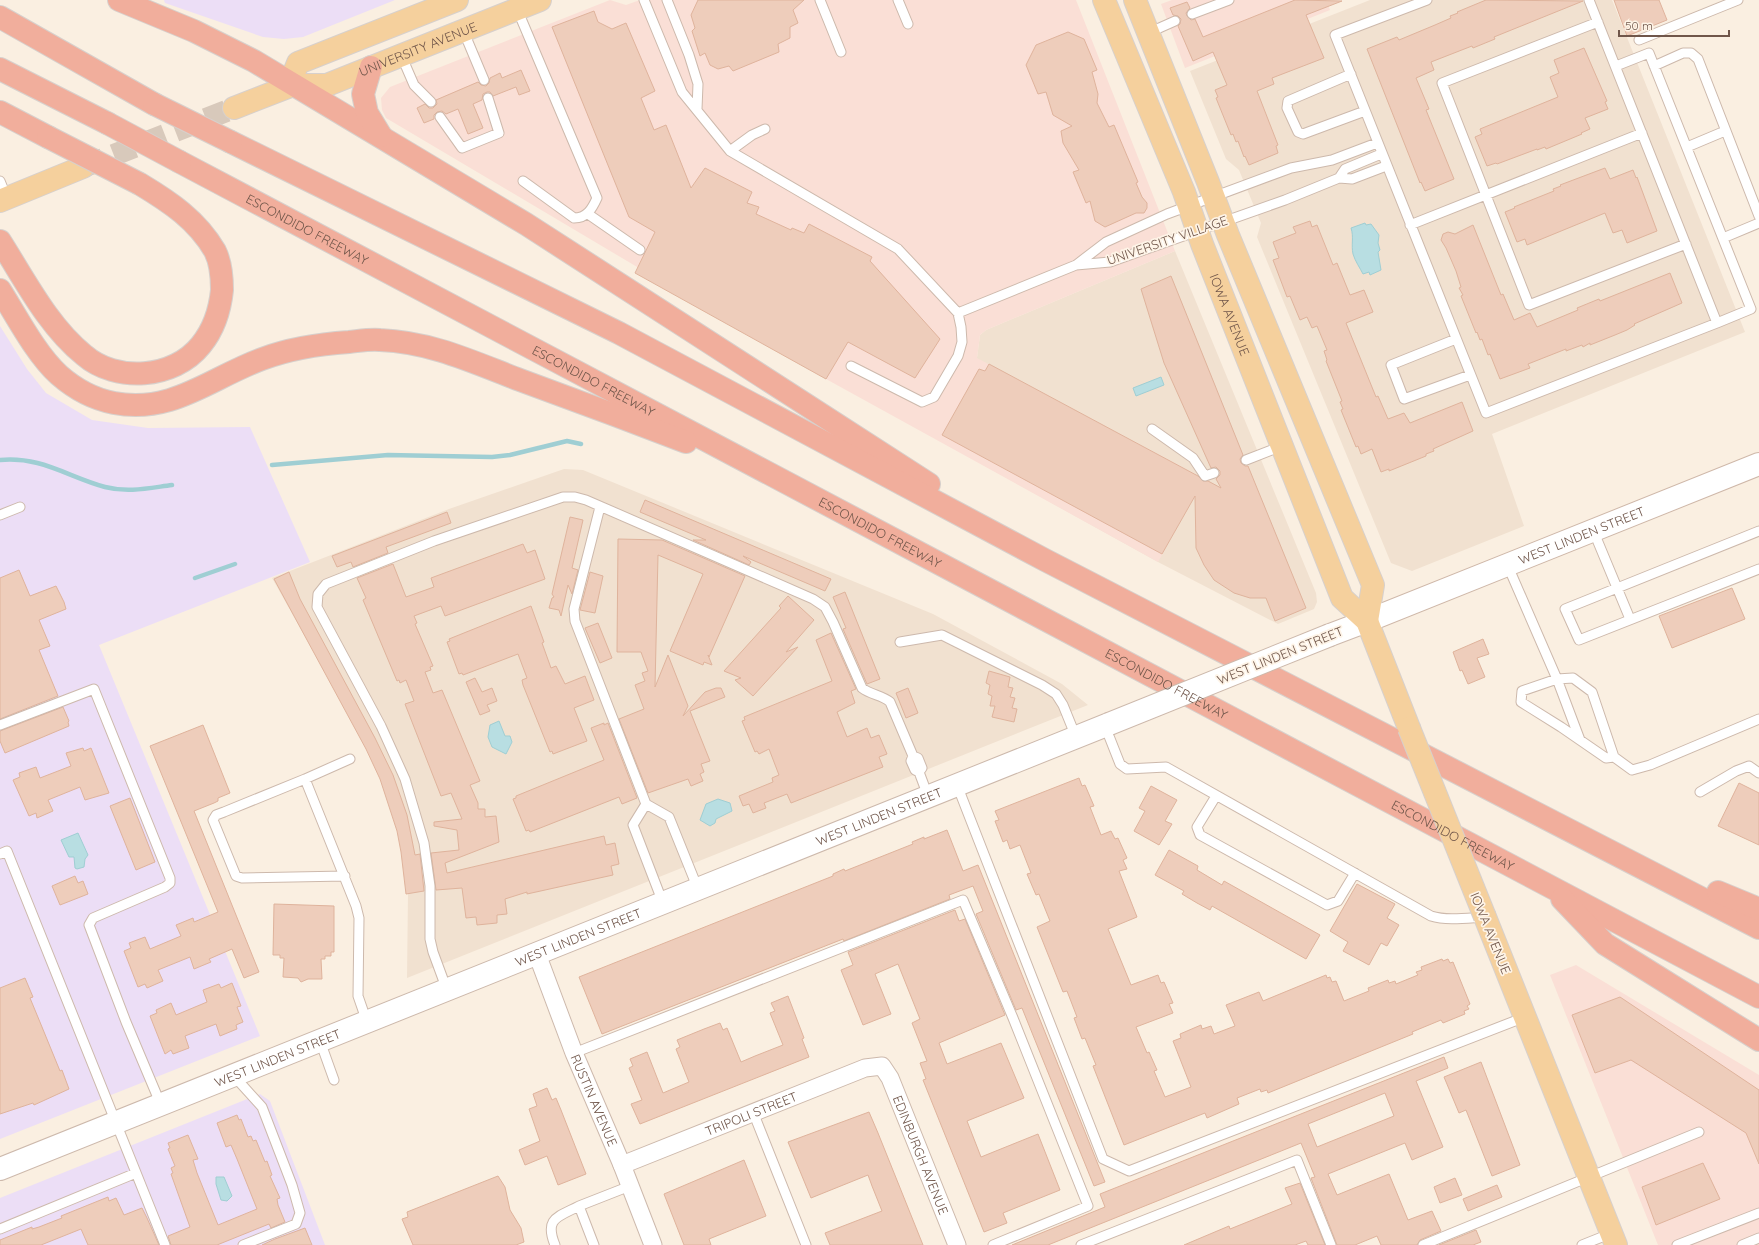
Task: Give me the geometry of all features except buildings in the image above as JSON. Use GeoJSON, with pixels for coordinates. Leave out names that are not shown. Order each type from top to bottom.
{"type":"FeatureCollection","features":[{"type":"Feature","properties":{"kind":"highway"},"geometry":{"type":"LineString","coordinates":[[119,0],[194,31],[241,54],[383,138],[573,254],[686,329],[855,435],[1045,560]]}},
{"type":"Feature","properties":{"kind":"highway"},"geometry":{"type":"LineString","coordinates":[[0,17],[154,104],[619,333],[1045,560],[1759,928]]}},
{"type":"Feature","properties":{"kind":"highway"},"geometry":{"type":"LineString","coordinates":[[371,67],[363,94],[367,113],[383,138]]}},
{"type":"Feature","properties":{"kind":"highway","name":"ESCONDIDO FREEWAY"},"geometry":{"type":"LineString","coordinates":[[0,69],[107,123],[1759,997]]}},
{"type":"Feature","properties":{"kind":"highway"},"geometry":{"type":"LineString","coordinates":[[0,112],[140,184],[185,213],[203,232],[216,253],[222,276],[220,306],[212,328],[201,346],[183,360],[165,369],[134,375],[102,366],[84,356],[67,340],[46,313],[0,241]]}},
{"type":"Feature","properties":{"kind":"highway"},"geometry":{"type":"LineString","coordinates":[[0,290],[47,363],[60,376],[77,389],[99,400],[126,405],[149,406],[189,394],[238,369],[285,351],[316,344],[377,340],[402,341],[432,347],[462,356],[502,373],[773,475]]}},
{"type":"Feature","properties":{"kind":"highway"},"geometry":{"type":"LineString","coordinates":[[1581,836],[1759,909]]}},
{"type":"Feature","properties":{"kind":"highway"},"geometry":{"type":"LineString","coordinates":[[1548,885],[1605,944],[1759,1040]]}},
{"type":"Feature","properties":{"kind":"main road"},"geometry":{"type":"LineString","coordinates":[[293,85],[294,74],[298,63],[457,0]]}},
{"type":"Feature","properties":{"kind":"main road","name":"UNIVERSITY AVENUE"},"geometry":{"type":"LineString","coordinates":[[234,108],[293,85],[327,85],[540,0]]}},
{"type":"Feature","properties":{"kind":"main road","name":"IOWA AVENUE"},"geometry":{"type":"LineString","coordinates":[[1104,0],[1154,118],[1342,598],[1367,621],[1614,1239]]}},
{"type":"Feature","properties":{"kind":"main road"},"geometry":{"type":"LineString","coordinates":[[1140,2],[1148,33],[1214,196],[1222,221],[1373,585],[1367,621]]}},
{"type":"Feature","properties":{"kind":"main road"},"geometry":{"type":"LineString","coordinates":[[2,193],[83,167]]}},
{"type":"Feature","properties":{"kind":"street","name":"WEST LINDEN STREET"},"geometry":{"type":"LineString","coordinates":[[0,1169],[1759,464]]}},
{"type":"Feature","properties":{"kind":"street","name":"RUSTIN AVENUE"},"geometry":{"type":"LineString","coordinates":[[537,954],[574,1053],[622,1165],[653,1245]]}},
{"type":"Feature","properties":{"kind":"street","name":"TRIPOLI STREET"},"geometry":{"type":"LineString","coordinates":[[622,1165],[865,1068],[882,1066]]}},
{"type":"Feature","properties":{"kind":"street","name":"EDINBURGH AVENUE"},"geometry":{"type":"LineString","coordinates":[[882,1066],[890,1078],[957,1245]]}},
{"type":"Feature","properties":{"kind":"lane"},"geometry":{"type":"LineString","coordinates":[[644,0],[682,92],[730,151],[898,249],[958,313],[962,342],[958,356],[934,398],[922,402],[851,366]]}},
{"type":"Feature","properties":{"kind":"lane"},"geometry":{"type":"LineString","coordinates":[[667,0],[689,54],[698,84],[696,109]]}},
{"type":"Feature","properties":{"kind":"lane"},"geometry":{"type":"LineString","coordinates":[[820,0],[841,52]]}},
{"type":"Feature","properties":{"kind":"lane"},"geometry":{"type":"LineString","coordinates":[[898,0],[908,24]]}},
{"type":"Feature","properties":{"kind":"lane"},"geometry":{"type":"LineString","coordinates":[[904,0],[904,14]]}},
{"type":"Feature","properties":{"kind":"lane"},"geometry":{"type":"LineString","coordinates":[[1192,14],[1229,0]]}},
{"type":"Feature","properties":{"kind":"lane"},"geometry":{"type":"LineString","coordinates":[[1427,0],[1335,35],[1381,154],[1486,413],[1751,309],[1649,53],[1616,66]]}},
{"type":"Feature","properties":{"kind":"lane"},"geometry":{"type":"LineString","coordinates":[[1589,0],[1717,323]]}},
{"type":"Feature","properties":{"kind":"lane"},"geometry":{"type":"LineString","coordinates":[[1639,40],[1738,0]]}},
{"type":"Feature","properties":{"kind":"lane"},"geometry":{"type":"LineString","coordinates":[[517,9],[597,198],[593,208],[588,214],[579,218],[574,218],[523,181]]}},
{"type":"Feature","properties":{"kind":"lane"},"geometry":{"type":"LineString","coordinates":[[1148,33],[1175,21]]}},
{"type":"Feature","properties":{"kind":"lane"},"geometry":{"type":"LineString","coordinates":[[1598,22],[1442,83],[1529,306],[1686,244]]}},
{"type":"Feature","properties":{"kind":"lane"},"geometry":{"type":"LineString","coordinates":[[463,30],[484,80]]}},
{"type":"Feature","properties":{"kind":"lane"},"geometry":{"type":"LineString","coordinates":[[1654,66],[1683,53],[1691,53],[1698,59],[1759,216]]}},
{"type":"Feature","properties":{"kind":"lane"},"geometry":{"type":"LineString","coordinates":[[401,55],[414,84],[431,102]]}},
{"type":"Feature","properties":{"kind":"lane"},"geometry":{"type":"LineString","coordinates":[[1350,74],[1288,102],[1287,108],[1298,132],[1303,134],[1365,111]]}},
{"type":"Feature","properties":{"kind":"lane"},"geometry":{"type":"LineString","coordinates":[[440,116],[462,148],[499,133],[488,98]]}},
{"type":"Feature","properties":{"kind":"lane"},"geometry":{"type":"LineString","coordinates":[[730,151],[752,135],[765,129]]}},
{"type":"Feature","properties":{"kind":"lane"},"geometry":{"type":"LineString","coordinates":[[1687,147],[1725,131]]}},
{"type":"Feature","properties":{"kind":"lane"},"geometry":{"type":"LineString","coordinates":[[1410,225],[1642,133]]}},
{"type":"Feature","properties":{"kind":"lane","name":"UNIVERSITY VILLAGE"},"geometry":{"type":"LineString","coordinates":[[1076,265],[1106,242],[1188,206],[1291,168],[1332,160],[1377,143]]}},
{"type":"Feature","properties":{"kind":"lane","name":"UNIVERSITY VILLAGE"},"geometry":{"type":"LineString","coordinates":[[1339,178],[1345,169],[1381,154]]}},
{"type":"Feature","properties":{"kind":"lane"},"geometry":{"type":"LineString","coordinates":[[1332,160],[1339,178]]}},
{"type":"Feature","properties":{"kind":"lane","name":"UNIVERSITY VILLAGE"},"geometry":{"type":"LineString","coordinates":[[1076,265],[1110,262],[1222,221],[1285,200],[1339,178],[1352,179],[1386,166]]}},
{"type":"Feature","properties":{"kind":"lane"},"geometry":{"type":"LineString","coordinates":[[588,214],[640,250]]}},
{"type":"Feature","properties":{"kind":"lane"},"geometry":{"type":"LineString","coordinates":[[1723,238],[1759,223]]}},
{"type":"Feature","properties":{"kind":"lane"},"geometry":{"type":"LineString","coordinates":[[958,313],[1076,265]]}},
{"type":"Feature","properties":{"kind":"lane"},"geometry":{"type":"LineString","coordinates":[[1456,339],[1391,365],[1404,399],[1470,375]]}},
{"type":"Feature","properties":{"kind":"lane"},"geometry":{"type":"LineString","coordinates":[[1152,429],[1193,458],[1204,476],[1214,473]]}},
{"type":"Feature","properties":{"kind":"lane"},"geometry":{"type":"LineString","coordinates":[[1246,460],[1282,446]]}},
{"type":"Feature","properties":{"kind":"lane"},"geometry":{"type":"LineString","coordinates":[[447,990],[433,952],[430,939],[430,886],[424,843],[405,779],[381,726],[317,607],[318,594],[326,584],[353,572],[434,541],[563,497],[575,497],[813,599],[825,607],[862,688],[868,692],[885,697],[890,702],[913,756],[911,761],[915,770],[919,772],[928,797]]}},
{"type":"Feature","properties":{"kind":"lane"},"geometry":{"type":"LineString","coordinates":[[0,515],[20,506]]}},
{"type":"Feature","properties":{"kind":"lane"},"geometry":{"type":"LineString","coordinates":[[600,507],[574,609],[575,620],[646,804],[669,817],[698,889]]}},
{"type":"Feature","properties":{"kind":"lane"},"geometry":{"type":"LineString","coordinates":[[1593,530],[1630,619]]}},
{"type":"Feature","properties":{"kind":"lane"},"geometry":{"type":"LineString","coordinates":[[1759,531],[1565,609],[1579,640],[1759,569]]}},
{"type":"Feature","properties":{"kind":"lane"},"geometry":{"type":"LineString","coordinates":[[1508,564],[1557,679],[1580,740]]}},
{"type":"Feature","properties":{"kind":"lane"},"geometry":{"type":"LineString","coordinates":[[900,642],[942,636],[1042,685],[1056,694],[1063,705],[1076,737]]}},
{"type":"Feature","properties":{"kind":"lane"},"geometry":{"type":"LineString","coordinates":[[1614,757],[1606,758],[1521,702],[1522,691],[1557,679],[1573,678],[1592,692],[1614,757],[1632,770],[1650,765],[1759,719]]}},
{"type":"Feature","properties":{"kind":"lane"},"geometry":{"type":"LineString","coordinates":[[0,725],[94,689],[98,696],[170,878],[170,883],[165,887],[94,918],[89,925],[126,1022],[161,1105]]}},
{"type":"Feature","properties":{"kind":"lane"},"geometry":{"type":"LineString","coordinates":[[1107,725],[1120,764],[1127,769],[1166,767],[1437,918],[1485,917]]}},
{"type":"Feature","properties":{"kind":"lane"},"geometry":{"type":"LineString","coordinates":[[345,876],[242,878],[236,876],[213,820],[216,815],[350,759]]}},
{"type":"Feature","properties":{"kind":"lane"},"geometry":{"type":"LineString","coordinates":[[1700,792],[1749,766],[1759,772]]}},
{"type":"Feature","properties":{"kind":"lane"},"geometry":{"type":"LineString","coordinates":[[304,779],[356,906],[359,918],[358,996],[367,1022]]}},
{"type":"Feature","properties":{"kind":"lane"},"geometry":{"type":"LineString","coordinates":[[957,785],[1103,1159],[1129,1171],[1525,1016]]}},
{"type":"Feature","properties":{"kind":"lane"},"geometry":{"type":"LineString","coordinates":[[1216,796],[1198,827],[1200,834],[1274,876],[1327,905],[1338,901],[1355,873]]}},
{"type":"Feature","properties":{"kind":"lane"},"geometry":{"type":"LineString","coordinates":[[646,804],[634,825],[663,903]]}},
{"type":"Feature","properties":{"kind":"lane"},"geometry":{"type":"LineString","coordinates":[[0,854],[7,851],[165,1245]]}},
{"type":"Feature","properties":{"kind":"lane"},"geometry":{"type":"LineString","coordinates":[[574,1053],[964,900],[1088,1206],[994,1245]]}},
{"type":"Feature","properties":{"kind":"lane"},"geometry":{"type":"LineString","coordinates":[[320,1041],[334,1080]]}},
{"type":"Feature","properties":{"kind":"lane"},"geometry":{"type":"LineString","coordinates":[[234,1076],[262,1107],[292,1185],[300,1213],[296,1224],[255,1243],[243,1245]]}},
{"type":"Feature","properties":{"kind":"lane"},"geometry":{"type":"LineString","coordinates":[[753,1112],[806,1245]]}},
{"type":"Feature","properties":{"kind":"lane"},"geometry":{"type":"LineString","coordinates":[[1423,1245],[1699,1132]]}},
{"type":"Feature","properties":{"kind":"lane"},"geometry":{"type":"LineString","coordinates":[[1081,1245],[1297,1160],[1331,1245]]}},
{"type":"Feature","properties":{"kind":"lane"},"geometry":{"type":"LineString","coordinates":[[0,1229],[136,1173]]}},
{"type":"Feature","properties":{"kind":"lane"},"geometry":{"type":"LineString","coordinates":[[555,1245],[550,1231],[552,1222],[560,1215],[630,1186]]}},
{"type":"Feature","properties":{"kind":"lane"},"geometry":{"type":"LineString","coordinates":[[579,1206],[594,1245]]}},
{"type":"Feature","properties":{"kind":"lane"},"geometry":{"type":"LineString","coordinates":[[1677,1245],[1759,1213]]}},
{"type":"Feature","properties":{"kind":"lane"},"geometry":{"type":"LineString","coordinates":[[1742,1245],[1759,1238]]}},
{"type":"Feature","properties":{"kind":"lane"},"geometry":{"type":"LineString","coordinates":[[1582,1245],[1614,1239]]}},
{"type":"Feature","properties":{"kind":"shaded area"},"geometry":{"type":"Polygon","coordinates":[[[164,0],[395,0],[303,37],[284,39],[263,37],[165,3],[164,0]]]}},
{"type":"Feature","properties":{"kind":"shaded area"},"geometry":{"type":"Polygon","coordinates":[[[610,0],[626,5],[640,0],[1076,0],[1175,251],[986,330],[980,335],[977,358],[1195,474],[1200,486],[1158,562],[826,379],[386,118],[382,110],[381,98],[390,87],[610,0]]]}},
{"type":"Feature","properties":{"kind":"shaded area"},"geometry":{"type":"Polygon","coordinates":[[[1172,0],[1326,0],[1330,10],[1185,68],[1161,4],[1172,0]]]}},
{"type":"Feature","properties":{"kind":"shaded area"},"geometry":{"type":"Polygon","coordinates":[[[1370,0],[1612,0],[1745,332],[1492,434],[1524,526],[1412,571],[1391,563],[1257,237],[1261,223],[1239,170],[1226,159],[1190,71],[1370,0]]]}},
{"type":"Feature","properties":{"kind":"shaded area"},"geometry":{"type":"Polygon","coordinates":[[[1175,251],[1316,593],[1317,602],[1314,609],[1278,624],[1158,562],[933,437],[977,358],[980,335],[986,330],[1175,251]]]}},
{"type":"Feature","properties":{"kind":"shaded area"},"geometry":{"type":"Polygon","coordinates":[[[0,326],[27,369],[46,393],[92,420],[148,428],[250,427],[310,562],[99,645],[260,1036],[0,1139],[0,326]]]}},
{"type":"Feature","properties":{"kind":"shaded area"},"geometry":{"type":"Polygon","coordinates":[[[564,469],[583,470],[933,614],[1062,684],[1088,705],[407,978],[408,893],[404,854],[382,778],[366,745],[272,578],[449,509],[564,469]]]}},
{"type":"Feature","properties":{"kind":"shaded area"},"geometry":{"type":"Polygon","coordinates":[[[1576,965],[1759,1075],[1759,1245],[1658,1245],[1550,975],[1576,965]]]}},
{"type":"Feature","properties":{"kind":"shaded area"},"geometry":{"type":"Polygon","coordinates":[[[260,1094],[270,1101],[325,1245],[0,1245],[0,1198],[260,1094]]]}},
{"type":"Feature","properties":{"kind":"water"},"geometry":{"type":"Polygon","coordinates":[[[1365,223],[1366,225],[1371,224],[1379,235],[1378,243],[1380,250],[1378,252],[1381,270],[1370,275],[1369,272],[1363,274],[1352,251],[1351,228],[1365,223]]]}},
{"type":"Feature","properties":{"kind":"water"},"geometry":{"type":"Polygon","coordinates":[[[1161,377],[1164,385],[1136,396],[1133,388],[1161,377]]]}},
{"type":"Feature","properties":{"kind":"water"},"geometry":{"type":"Polygon","coordinates":[[[499,721],[505,736],[510,736],[512,742],[506,754],[492,747],[488,737],[490,725],[499,721]]]}},
{"type":"Feature","properties":{"kind":"water"},"geometry":{"type":"Polygon","coordinates":[[[718,799],[730,803],[732,811],[716,819],[715,823],[710,826],[700,820],[706,804],[718,799]]]}},
{"type":"Feature","properties":{"kind":"water"},"geometry":{"type":"Polygon","coordinates":[[[78,833],[88,855],[85,859],[84,867],[77,869],[75,868],[74,857],[69,857],[61,840],[78,833]]]}},
{"type":"Feature","properties":{"kind":"water"},"geometry":{"type":"Polygon","coordinates":[[[216,1177],[224,1177],[232,1196],[227,1201],[221,1200],[216,1184],[216,1177]]]}},
{"type":"Feature","properties":{"kind":"waterway"},"geometry":{"type":"LineString","coordinates":[[272,465],[388,455],[492,457],[510,455],[567,441],[581,444]]}},
{"type":"Feature","properties":{"kind":"waterway"},"geometry":{"type":"LineString","coordinates":[[0,460],[28,461],[41,464],[92,483],[114,489],[138,489],[172,485]]}},
{"type":"Feature","properties":{"kind":"waterway"},"geometry":{"type":"LineString","coordinates":[[195,578],[235,564]]}},
{"type":"Feature","properties":{"kind":"tunnel"},"geometry":{"type":"LineString","coordinates":[[83,167],[234,108]]}}]}
